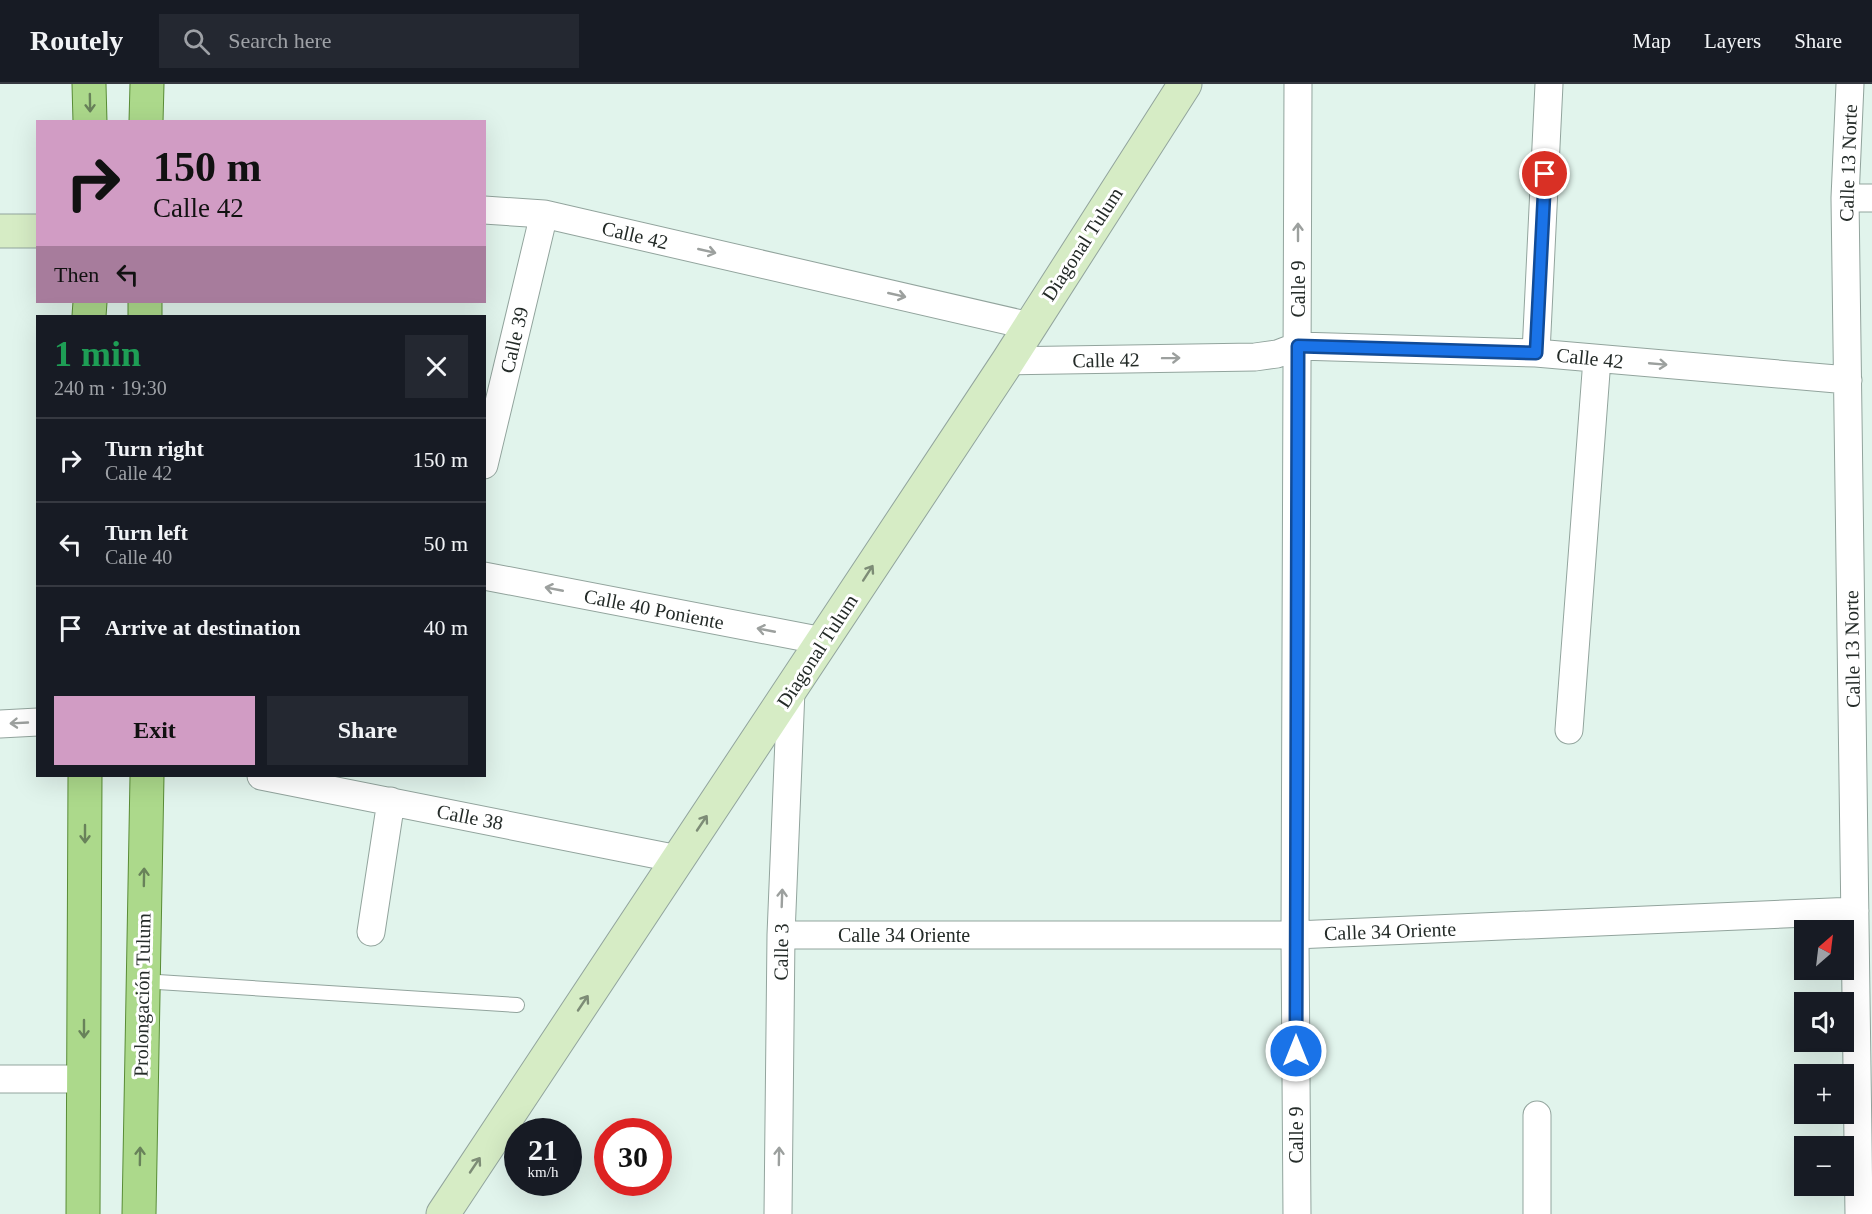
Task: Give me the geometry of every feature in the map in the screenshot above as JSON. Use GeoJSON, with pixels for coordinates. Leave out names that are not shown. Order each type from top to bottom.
{"type":"FeatureCollection","features":[{"type":"Feature","properties":{"kind":"main road"},"geometry":{"type":"LineString","coordinates":[[89,84],[90,120]]}},
{"type":"Feature","properties":{"kind":"main road"},"geometry":{"type":"LineString","coordinates":[[146,120],[147,84]]}},
{"type":"Feature","properties":{"kind":"main road","name":"Diagonal Tulum"},"geometry":{"type":"LineString","coordinates":[[443,1214],[1008,361],[1185,84]]}},
{"type":"Feature","properties":{"kind":"main road"},"geometry":{"type":"LineString","coordinates":[[0,231],[36,231]]}},
{"type":"Feature","properties":{"kind":"main road"},"geometry":{"type":"LineString","coordinates":[[83,1214],[85,777]]}},
{"type":"Feature","properties":{"kind":"main road","name":"Prolongación Tulum"},"geometry":{"type":"LineString","coordinates":[[139,1214],[147,777]]}},
{"type":"Feature","properties":{"kind":"street","name":"Calle 9"},"geometry":{"type":"LineString","coordinates":[[1297,1214],[1295,935],[1298,84]]}},
{"type":"Feature","properties":{"kind":"street"},"geometry":{"type":"LineString","coordinates":[[1536,353],[1549,84]]}},
{"type":"Feature","properties":{"kind":"street","name":"Calle 13 Norte"},"geometry":{"type":"LineString","coordinates":[[1850,84],[1845,198],[1848,380],[1863,709],[1855,911],[1858,1214]]}},
{"type":"Feature","properties":{"kind":"street"},"geometry":{"type":"LineString","coordinates":[[1845,198],[1872,198]]}},
{"type":"Feature","properties":{"kind":"street","name":"Calle 42"},"geometry":{"type":"LineString","coordinates":[[486,210],[544,214],[1030,326]]}},
{"type":"Feature","properties":{"kind":"street","name":"Calle 39"},"geometry":{"type":"LineString","coordinates":[[486,457],[544,214]]}},
{"type":"Feature","properties":{"kind":"street","name":"Calle 42"},"geometry":{"type":"LineString","coordinates":[[1008,361],[1256,357],[1277,354],[1298,346],[1536,353],[1848,380]]}},
{"type":"Feature","properties":{"kind":"street"},"geometry":{"type":"LineString","coordinates":[[1569,730],[1597,359]]}},
{"type":"Feature","properties":{"kind":"street","name":"Calle 40 Poniente"},"geometry":{"type":"LineString","coordinates":[[486,576],[823,641]]}},
{"type":"Feature","properties":{"kind":"street","name":"Calle 3"},"geometry":{"type":"LineString","coordinates":[[778,1214],[781,935],[791,690]]}},
{"type":"Feature","properties":{"kind":"street"},"geometry":{"type":"LineString","coordinates":[[0,724],[36,722]]}},
{"type":"Feature","properties":{"kind":"street","name":"Calle 38"},"geometry":{"type":"LineString","coordinates":[[266,777],[678,859]]}},
{"type":"Feature","properties":{"kind":"street"},"geometry":{"type":"LineString","coordinates":[[372,932],[391,801]]}},
{"type":"Feature","properties":{"kind":"street","name":"Calle 34 Oriente"},"geometry":{"type":"LineString","coordinates":[[781,935],[1295,935],[1855,911]]}},
{"type":"Feature","properties":{"kind":"street"},"geometry":{"type":"LineString","coordinates":[[0,1079],[84,1079]]}},
{"type":"Feature","properties":{"kind":"street"},"geometry":{"type":"LineString","coordinates":[[1537,1115],[1537,1214]]}},
{"type":"Feature","properties":{"kind":"lane"},"geometry":{"type":"LineString","coordinates":[[142,981],[517,1005]]}},
{"type":"Feature","properties":{"kind":"route"},"geometry":{"type":"LineString","coordinates":[[1296,1051],[1298,346],[1536,353],[1545,174]]}}]}
